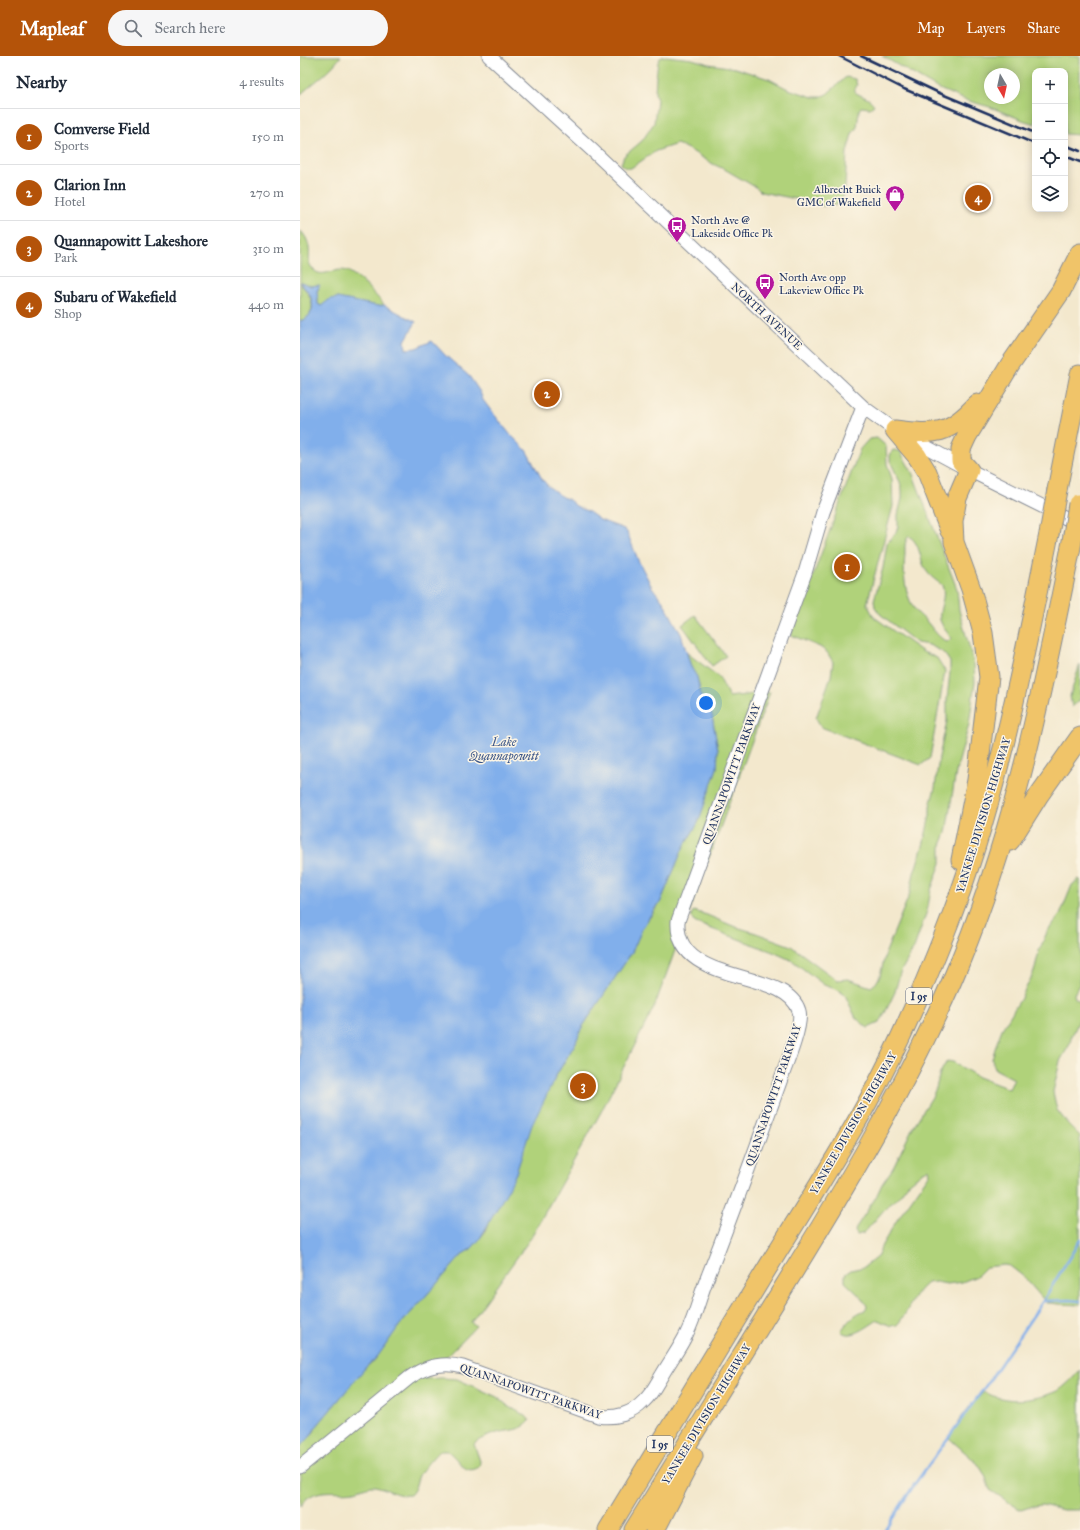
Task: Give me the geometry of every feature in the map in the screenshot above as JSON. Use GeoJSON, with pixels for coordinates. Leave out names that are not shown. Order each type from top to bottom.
{"type":"FeatureCollection","features":[{"type":"Feature","properties":{"kind":"highway"},"geometry":{"type":"LineString","coordinates":[[954,542],[953,521],[956,504],[969,470],[961,461],[961,449],[1010,364],[1061,291],[1080,253]]}},
{"type":"Feature","properties":{"kind":"highway"},"geometry":{"type":"LineString","coordinates":[[895,430],[925,433],[936,432],[955,425],[966,417],[1010,364]]}},
{"type":"Feature","properties":{"kind":"highway","name":"YANKEE DIVISION HIGHWAY"},"geometry":{"type":"LineString","coordinates":[[608,1530],[866,1105],[897,1044],[947,928],[981,831],[1009,729],[1080,374]]}},
{"type":"Feature","properties":{"kind":"highway"},"geometry":{"type":"LineString","coordinates":[[895,430],[917,456],[927,472],[954,542],[971,589],[983,632],[989,677],[977,780],[947,928]]}},
{"type":"Feature","properties":{"kind":"highway","name":"YANKEE DIVISION HIGHWAY"},"geometry":{"type":"LineString","coordinates":[[634,1530],[836,1203],[890,1108],[920,1050],[951,982],[978,916],[1012,812],[1044,681],[1079,500]]}},
{"type":"Feature","properties":{"kind":"highway"},"geometry":{"type":"LineString","coordinates":[[994,870],[1016,830],[1080,737]]}},
{"type":"Feature","properties":{"kind":"highway"},"geometry":{"type":"LineString","coordinates":[[655,1530],[733,1380],[753,1336]]}},
{"type":"Feature","properties":{"kind":"highway"},"geometry":{"type":"LineString","coordinates":[[597,1530],[641,1475]]}},
{"type":"Feature","properties":{"kind":"street","name":"NORTH AVENUE"},"geometry":{"type":"LineString","coordinates":[[489,56],[592,150],[863,407],[895,430],[969,470],[1080,525]]}},
{"type":"Feature","properties":{"kind":"street","name":"QUANNAPOWITT PARKWAY"},"geometry":{"type":"LineString","coordinates":[[300,1467],[409,1378],[424,1369],[435,1366],[452,1365],[463,1367],[598,1416],[623,1415],[636,1408],[648,1398],[686,1335],[697,1310],[704,1284],[724,1236],[785,1068],[799,1024],[800,1012],[795,1002],[780,990],[709,966],[696,960],[682,943],[679,934],[678,921],[805,573],[823,512],[863,407]]}},
{"type":"Feature","properties":{"kind":"green space"},"geometry":{"type":"Polygon","coordinates":[[[300,56],[341,56],[327,72],[300,95],[300,56]]]}},
{"type":"Feature","properties":{"kind":"green space"},"geometry":{"type":"Polygon","coordinates":[[[665,56],[692,59],[709,64],[735,68],[769,79],[788,89],[813,97],[820,97],[827,94],[846,77],[855,79],[857,85],[854,91],[870,100],[874,105],[870,108],[861,107],[859,110],[857,127],[852,134],[847,152],[843,197],[837,205],[822,206],[812,202],[761,192],[757,188],[726,170],[677,144],[656,151],[631,168],[627,168],[621,164],[624,156],[642,141],[654,123],[657,100],[655,93],[658,62],[660,58],[665,56]]]}},
{"type":"Feature","properties":{"kind":"green space"},"geometry":{"type":"Polygon","coordinates":[[[882,56],[1080,56],[1080,135],[1068,134],[1068,68],[1032,68],[1032,123],[990,107],[965,100],[937,88],[882,56]]]}},
{"type":"Feature","properties":{"kind":"green space"},"geometry":{"type":"Polygon","coordinates":[[[300,230],[308,241],[309,263],[313,269],[321,273],[341,270],[351,273],[361,281],[384,305],[378,306],[337,298],[326,302],[322,306],[318,304],[317,291],[319,289],[317,285],[311,286],[301,282],[301,285],[311,299],[312,310],[306,318],[300,321],[300,230]]]}},
{"type":"Feature","properties":{"kind":"green space"},"geometry":{"type":"Polygon","coordinates":[[[877,438],[886,446],[887,464],[892,479],[893,506],[867,604],[874,617],[923,652],[937,658],[945,671],[930,758],[921,765],[821,727],[816,718],[831,676],[833,662],[827,652],[820,647],[791,635],[860,449],[869,439],[877,438]]]}},
{"type":"Feature","properties":{"kind":"green space"},"geometry":{"type":"Polygon","coordinates":[[[893,450],[900,451],[912,472],[957,589],[959,610],[974,664],[975,682],[969,724],[956,772],[946,833],[941,845],[941,863],[931,890],[927,911],[914,948],[900,973],[895,992],[882,1019],[879,1023],[868,1028],[856,1018],[845,995],[838,990],[824,985],[793,961],[696,923],[693,921],[691,916],[693,911],[707,915],[733,926],[791,946],[837,980],[848,979],[871,987],[876,983],[880,976],[886,952],[910,893],[914,873],[923,846],[947,721],[947,699],[950,672],[950,662],[941,651],[929,645],[917,643],[880,614],[875,607],[874,600],[883,568],[887,543],[895,534],[898,527],[898,515],[902,498],[900,482],[890,461],[890,454],[893,450]],[[909,536],[906,540],[905,547],[904,576],[909,598],[917,612],[939,636],[947,642],[951,639],[940,620],[940,611],[944,594],[942,585],[927,572],[918,547],[909,536]]]}},
{"type":"Feature","properties":{"kind":"green space"},"geometry":{"type":"Polygon","coordinates":[[[695,615],[726,656],[712,666],[682,625],[695,615]]]}},
{"type":"Feature","properties":{"kind":"green space"},"geometry":{"type":"Polygon","coordinates":[[[687,653],[719,677],[729,697],[770,692],[655,1005],[601,1112],[530,1239],[471,1322],[476,1326],[425,1379],[457,1379],[497,1397],[508,1406],[526,1416],[530,1421],[523,1427],[494,1434],[476,1442],[474,1444],[480,1461],[479,1467],[474,1469],[466,1469],[448,1451],[439,1451],[421,1472],[410,1495],[396,1494],[379,1487],[372,1486],[354,1491],[318,1493],[306,1499],[300,1506],[300,1447],[314,1432],[316,1427],[366,1367],[374,1361],[399,1326],[464,1253],[471,1249],[485,1232],[493,1213],[516,1173],[535,1117],[557,1074],[576,1042],[581,1029],[632,952],[643,927],[660,903],[683,848],[698,823],[717,768],[718,750],[712,716],[702,700],[697,677],[691,667],[687,653]]]}},
{"type":"Feature","properties":{"kind":"green space"},"geometry":{"type":"Polygon","coordinates":[[[1080,664],[1080,700],[1072,707],[1070,696],[1080,664]]]}},
{"type":"Feature","properties":{"kind":"green space"},"geometry":{"type":"Polygon","coordinates":[[[1079,879],[1080,983],[1074,994],[1075,998],[1080,1001],[1080,1018],[1071,1038],[1070,1044],[1060,1061],[1053,1092],[1057,1110],[1080,1136],[1080,1305],[1046,1303],[1047,1301],[1043,1299],[1024,1277],[1010,1266],[1004,1265],[986,1267],[977,1276],[962,1282],[947,1284],[936,1282],[927,1283],[917,1293],[897,1325],[891,1326],[878,1320],[860,1331],[845,1334],[841,1331],[846,1324],[854,1316],[865,1310],[867,1306],[862,1298],[845,1282],[845,1274],[851,1270],[864,1267],[877,1257],[882,1245],[897,1220],[930,1173],[929,1168],[907,1185],[899,1196],[883,1211],[864,1233],[857,1235],[855,1231],[857,1226],[893,1168],[913,1127],[932,1097],[940,1073],[947,1061],[953,1062],[978,1077],[1009,1089],[1014,1079],[995,1069],[993,1063],[992,1059],[997,1042],[1002,1029],[1020,1000],[1034,972],[1039,951],[1047,932],[1060,915],[1072,885],[1079,879]]]}},
{"type":"Feature","properties":{"kind":"green space"},"geometry":{"type":"Polygon","coordinates":[[[1080,1370],[1080,1510],[1063,1510],[1042,1505],[1021,1510],[990,1490],[985,1475],[978,1464],[949,1438],[974,1401],[984,1392],[993,1396],[1011,1400],[1039,1397],[1057,1391],[1069,1382],[1080,1370]]]}},
{"type":"Feature","properties":{"kind":"water","name":"Lake Quannapowitt"},"geometry":{"type":"Polygon","coordinates":[[[301,282],[311,286],[320,285],[317,291],[318,304],[321,306],[330,299],[337,298],[378,306],[384,305],[416,322],[405,341],[406,349],[416,348],[432,341],[445,355],[469,376],[489,408],[509,433],[526,450],[542,479],[548,486],[562,497],[568,499],[576,506],[589,512],[600,520],[624,529],[627,532],[638,560],[652,587],[664,603],[681,634],[691,667],[697,677],[702,700],[712,716],[718,750],[717,768],[698,823],[683,848],[660,903],[643,927],[632,952],[581,1029],[576,1042],[557,1074],[532,1125],[516,1173],[509,1188],[479,1240],[471,1249],[464,1253],[399,1326],[378,1356],[366,1367],[316,1427],[310,1437],[300,1447],[300,321],[308,317],[312,311],[312,299],[301,282]]]}},
{"type":"Feature","properties":{"kind":"waterway"},"geometry":{"type":"LineString","coordinates":[[885,1530],[914,1485],[985,1387],[1043,1301],[1080,1240]]}},
{"type":"Feature","properties":{"kind":"waterway"},"geometry":{"type":"LineString","coordinates":[[1043,1301],[1080,1301]]}},
{"type":"Feature","properties":{"kind":"railway"},"geometry":{"type":"LineString","coordinates":[[839,56],[904,89],[1032,143]]}},
{"type":"Feature","properties":{"kind":"railway"},"geometry":{"type":"LineString","coordinates":[[861,56],[937,92],[1032,132]]}},
{"type":"Feature","properties":{"kind":"railway"},"geometry":{"type":"LineString","coordinates":[[1068,146],[1080,151]]}},
{"type":"Feature","properties":{"kind":"railway"},"geometry":{"type":"LineString","coordinates":[[1068,157],[1080,162]]}},
{"type":"Feature","properties":{"kind":"place","name":"Subaru of Wakefield"},"geometry":{"type":"Point","coordinates":[978,198]}},
{"type":"Feature","properties":{"kind":"place","name":"Albrecht Buick GMC of Wakefield"},"geometry":{"type":"Point","coordinates":[895,212]}},
{"type":"Feature","properties":{"kind":"place","name":"North Ave @ Lakeside Office Pk"},"geometry":{"type":"Point","coordinates":[677,243]}},
{"type":"Feature","properties":{"kind":"place","name":"North Ave opp Lakeview Office Pk"},"geometry":{"type":"Point","coordinates":[765,300]}},
{"type":"Feature","properties":{"kind":"place","name":"Clarion Inn"},"geometry":{"type":"Point","coordinates":[547,394]}},
{"type":"Feature","properties":{"kind":"place","name":"Comverse Field"},"geometry":{"type":"Point","coordinates":[847,567]}},
{"type":"Feature","properties":{"kind":"place","name":"Quannapowitt Lakeshore"},"geometry":{"type":"Point","coordinates":[583,1086]}}]}
